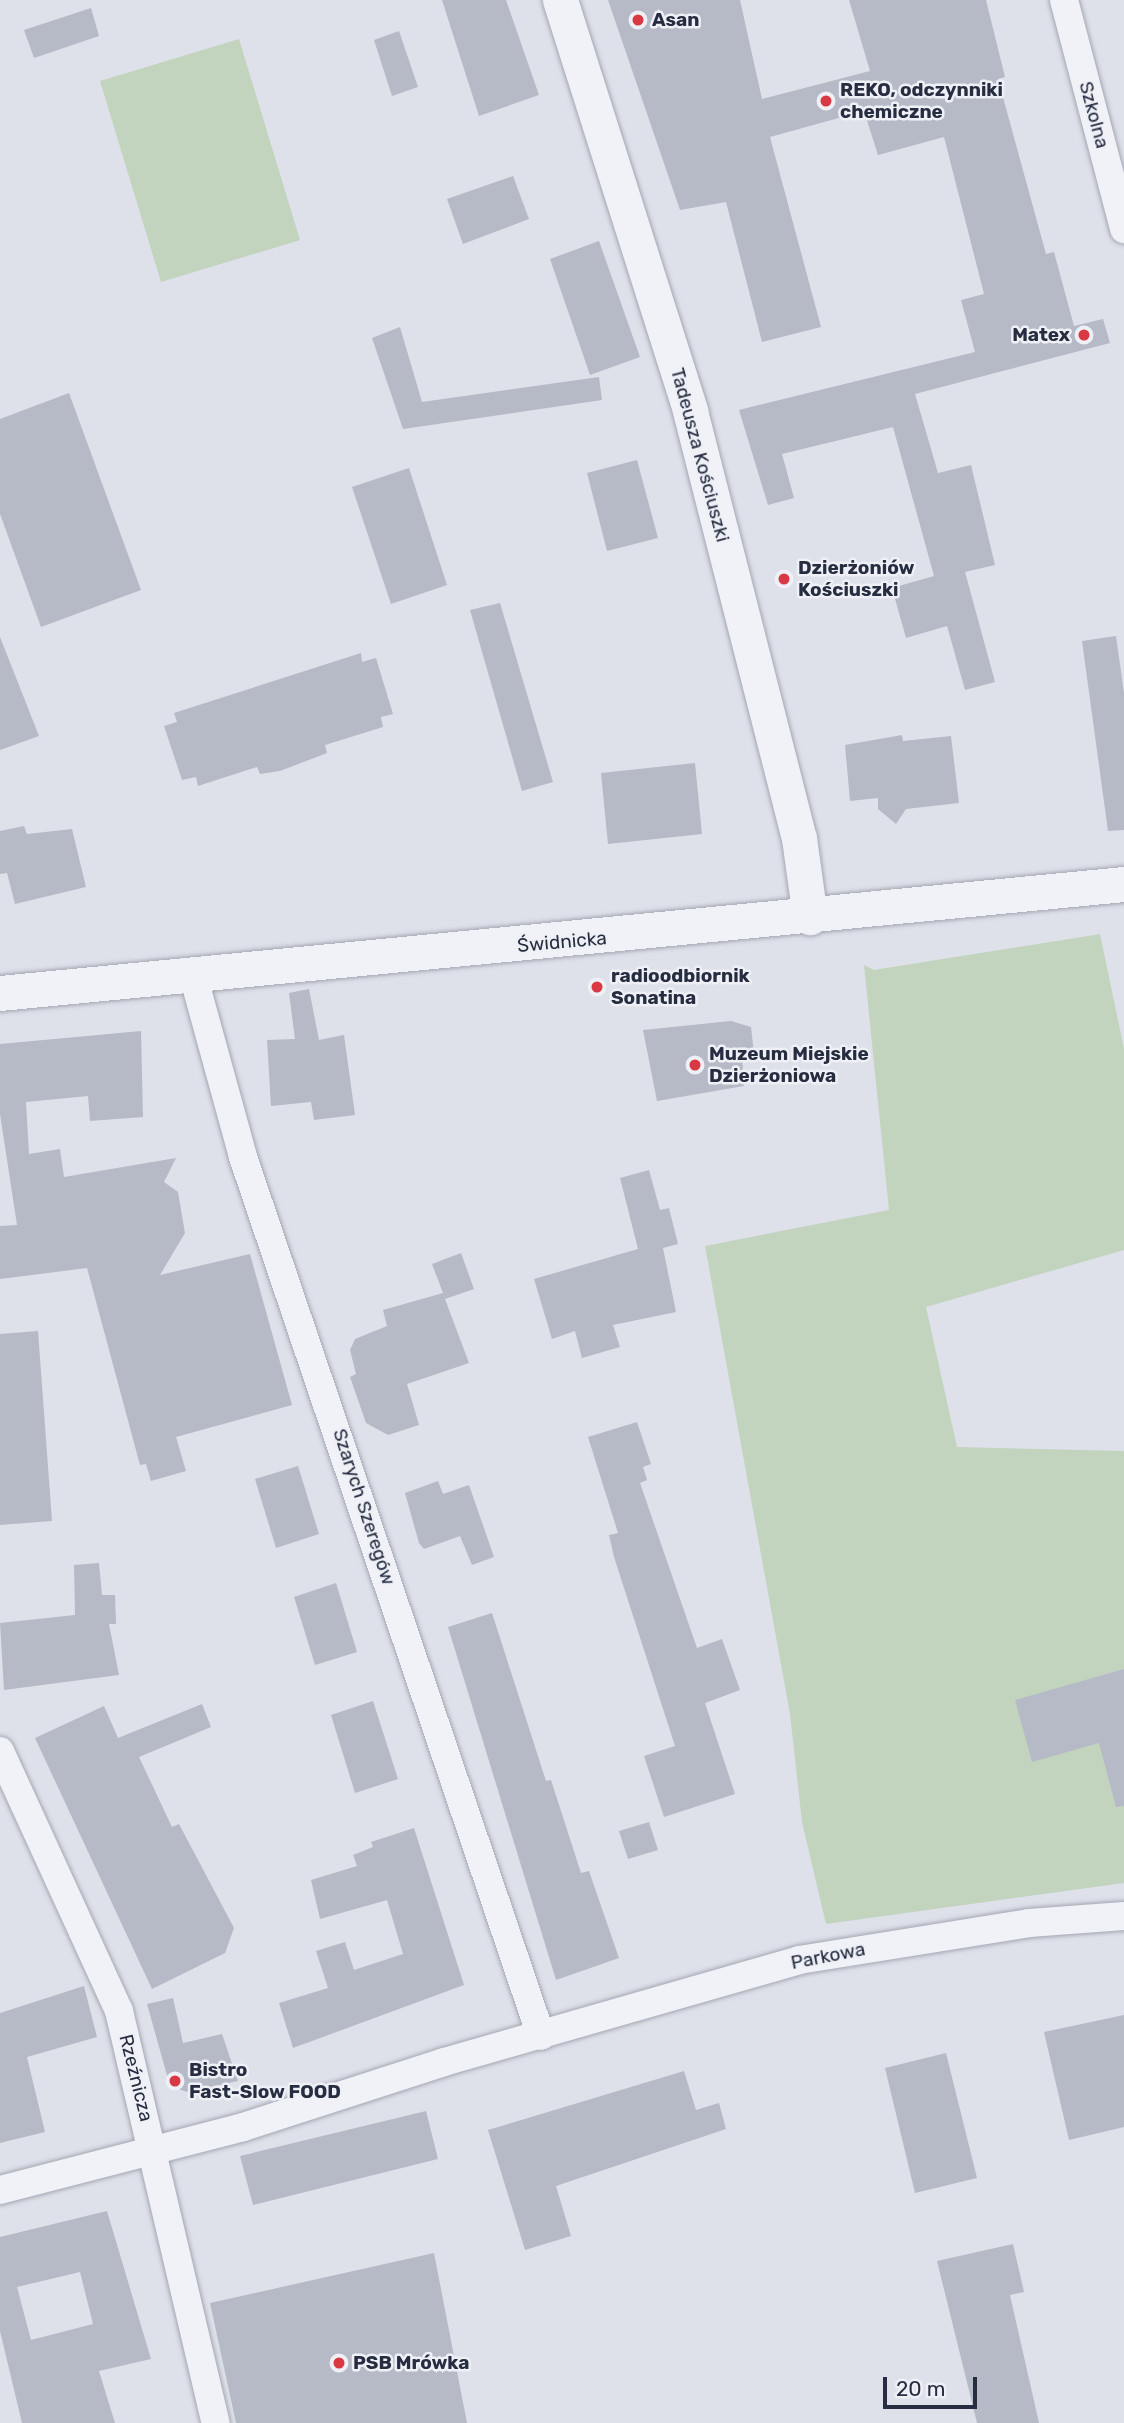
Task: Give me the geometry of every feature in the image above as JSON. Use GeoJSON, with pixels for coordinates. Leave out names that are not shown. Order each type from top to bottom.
{"type":"FeatureCollection","features":[{"type":"Feature","properties":{"kind":"street","name":"Tadeusza Kościuszki"},"geometry":{"type":"LineString","coordinates":[[559,0],[690,411],[799,838],[810,918]]}},
{"type":"Feature","properties":{"kind":"street","name":"Szkolna"},"geometry":{"type":"LineString","coordinates":[[1063,0],[1124,229]]}},
{"type":"Feature","properties":{"kind":"street","name":"Świdnicka"},"geometry":{"type":"LineString","coordinates":[[0,993],[810,918],[1124,884]]}},
{"type":"Feature","properties":{"kind":"street","name":"Szarych Szeregów"},"geometry":{"type":"LineString","coordinates":[[193,975],[243,1157],[541,2036]]}},
{"type":"Feature","properties":{"kind":"street","name":"Rzeźnicza"},"geometry":{"type":"LineString","coordinates":[[0,1751],[119,2011],[216,2423]]}},
{"type":"Feature","properties":{"kind":"street","name":"Parkowa"},"geometry":{"type":"LineString","coordinates":[[0,2190],[154,2151],[799,1960],[1029,1923],[1124,1916]]}},
{"type":"Feature","properties":{"kind":"green space"},"geometry":{"type":"Polygon","coordinates":[[[239,39],[300,240],[161,282],[100,81],[239,39]]]}},
{"type":"Feature","properties":{"kind":"green space"},"geometry":{"type":"Polygon","coordinates":[[[1100,934],[1124,1049],[1124,1250],[926,1307],[957,1447],[1124,1451],[1124,1883],[826,1924],[802,1822],[790,1714],[705,1246],[889,1210],[864,965],[874,970],[1100,934]]]}},
{"type":"Feature","properties":{"kind":"building"},"geometry":{"type":"Polygon","coordinates":[[[442,0],[506,0],[539,95],[479,116],[442,0]]]}},
{"type":"Feature","properties":{"kind":"building"},"geometry":{"type":"Polygon","coordinates":[[[608,0],[740,0],[762,99],[870,71],[849,0],[986,0],[1005,77],[998,79],[1046,254],[1054,252],[1074,326],[1103,319],[1110,343],[915,394],[938,473],[971,465],[995,565],[965,572],[995,682],[965,690],[947,626],[906,638],[892,588],[934,576],[893,427],[782,454],[794,498],[768,505],[739,410],[975,352],[961,300],[984,294],[944,137],[878,155],[864,111],[770,137],[821,327],[762,342],[726,202],[680,210],[608,0]]]}},
{"type":"Feature","properties":{"kind":"building"},"geometry":{"type":"Polygon","coordinates":[[[91,8],[99,36],[34,58],[24,30],[91,8]]]}},
{"type":"Feature","properties":{"kind":"building"},"geometry":{"type":"Polygon","coordinates":[[[399,31],[418,87],[392,96],[374,40],[399,31]]]}},
{"type":"Feature","properties":{"kind":"building"},"geometry":{"type":"Polygon","coordinates":[[[513,176],[529,219],[463,244],[447,199],[513,176]]]}},
{"type":"Feature","properties":{"kind":"building"},"geometry":{"type":"Polygon","coordinates":[[[599,241],[640,357],[590,375],[550,259],[599,241]]]}},
{"type":"Feature","properties":{"kind":"building"},"geometry":{"type":"Polygon","coordinates":[[[400,327],[422,402],[599,377],[602,400],[403,429],[372,338],[400,327]]]}},
{"type":"Feature","properties":{"kind":"building"},"geometry":{"type":"Polygon","coordinates":[[[69,393],[141,590],[41,627],[0,514],[0,419],[69,393]]]}},
{"type":"Feature","properties":{"kind":"building"},"geometry":{"type":"Polygon","coordinates":[[[637,460],[658,538],[607,551],[587,473],[637,460]]]}},
{"type":"Feature","properties":{"kind":"building"},"geometry":{"type":"Polygon","coordinates":[[[409,468],[447,585],[391,604],[352,487],[409,468]]]}},
{"type":"Feature","properties":{"kind":"building"},"geometry":{"type":"Polygon","coordinates":[[[500,603],[553,782],[522,791],[470,610],[500,603]]]}},
{"type":"Feature","properties":{"kind":"building"},"geometry":{"type":"Polygon","coordinates":[[[1116,636],[1124,693],[1124,830],[1108,831],[1082,641],[1116,636]]]}},
{"type":"Feature","properties":{"kind":"building"},"geometry":{"type":"Polygon","coordinates":[[[0,637],[39,736],[0,750],[0,637]]]}},
{"type":"Feature","properties":{"kind":"building"},"geometry":{"type":"Polygon","coordinates":[[[361,653],[362,662],[376,658],[393,714],[381,717],[383,727],[325,745],[327,753],[280,771],[260,774],[257,767],[198,786],[196,777],[182,780],[164,726],[177,722],[174,713],[361,653]]]}},
{"type":"Feature","properties":{"kind":"building"},"geometry":{"type":"Polygon","coordinates":[[[902,735],[903,741],[951,736],[959,803],[906,809],[896,824],[878,809],[878,798],[850,801],[845,745],[902,735]]]}},
{"type":"Feature","properties":{"kind":"building"},"geometry":{"type":"Polygon","coordinates":[[[695,763],[702,834],[608,844],[601,773],[695,763]]]}},
{"type":"Feature","properties":{"kind":"building"},"geometry":{"type":"Polygon","coordinates":[[[24,826],[27,834],[72,829],[86,887],[15,904],[7,873],[0,874],[0,831],[24,826]]]}},
{"type":"Feature","properties":{"kind":"building"},"geometry":{"type":"Polygon","coordinates":[[[309,989],[319,1040],[344,1035],[355,1115],[314,1120],[311,1102],[271,1106],[267,1040],[295,1039],[289,993],[309,989]]]}},
{"type":"Feature","properties":{"kind":"building","name":"Muzeum Miejskie Dzierżoniowa"},"geometry":{"type":"Polygon","coordinates":[[[731,1021],[751,1027],[754,1054],[742,1055],[744,1086],[657,1101],[643,1030],[731,1021]]]}},
{"type":"Feature","properties":{"kind":"building"},"geometry":{"type":"Polygon","coordinates":[[[141,1031],[143,1117],[90,1121],[88,1096],[26,1102],[29,1154],[60,1149],[64,1177],[176,1158],[164,1182],[178,1192],[185,1233],[160,1275],[250,1254],[292,1405],[176,1437],[186,1471],[151,1481],[146,1464],[140,1465],[87,1268],[0,1279],[0,1226],[17,1225],[0,1114],[0,1044],[141,1031]]]}},
{"type":"Feature","properties":{"kind":"building"},"geometry":{"type":"Polygon","coordinates":[[[649,1170],[660,1210],[669,1208],[678,1244],[663,1248],[676,1312],[613,1325],[620,1347],[582,1358],[575,1331],[552,1339],[534,1279],[638,1249],[620,1178],[649,1170]]]}},
{"type":"Feature","properties":{"kind":"building"},"geometry":{"type":"Polygon","coordinates":[[[461,1253],[474,1289],[445,1299],[469,1363],[407,1384],[419,1425],[388,1435],[366,1423],[350,1377],[356,1374],[350,1350],[355,1339],[387,1326],[383,1310],[443,1293],[432,1264],[461,1253]]]}},
{"type":"Feature","properties":{"kind":"building"},"geometry":{"type":"Polygon","coordinates":[[[38,1331],[52,1521],[0,1525],[0,1334],[38,1331]]]}},
{"type":"Feature","properties":{"kind":"building"},"geometry":{"type":"Polygon","coordinates":[[[637,1422],[651,1464],[643,1467],[647,1480],[640,1483],[697,1648],[722,1639],[740,1690],[705,1703],[735,1794],[664,1817],[644,1756],[675,1746],[614,1557],[609,1535],[618,1533],[588,1437],[637,1422]]]}},
{"type":"Feature","properties":{"kind":"building"},"geometry":{"type":"Polygon","coordinates":[[[298,1466],[319,1534],[276,1548],[255,1479],[298,1466]]]}},
{"type":"Feature","properties":{"kind":"building"},"geometry":{"type":"Polygon","coordinates":[[[438,1481],[443,1494],[469,1485],[494,1557],[472,1565],[460,1536],[424,1549],[419,1543],[405,1493],[438,1481]]]}},
{"type":"Feature","properties":{"kind":"building"},"geometry":{"type":"Polygon","coordinates":[[[99,1563],[102,1595],[115,1595],[116,1624],[109,1624],[119,1675],[4,1690],[0,1623],[75,1615],[74,1565],[99,1563]]]}},
{"type":"Feature","properties":{"kind":"building"},"geometry":{"type":"Polygon","coordinates":[[[336,1583],[357,1652],[315,1665],[294,1597],[336,1583]]]}},
{"type":"Feature","properties":{"kind":"building"},"geometry":{"type":"Polygon","coordinates":[[[492,1613],[546,1781],[551,1780],[581,1873],[589,1871],[619,1958],[556,1980],[448,1627],[492,1613]]]}},
{"type":"Feature","properties":{"kind":"building"},"geometry":{"type":"Polygon","coordinates":[[[1124,1669],[1124,1806],[1116,1807],[1099,1743],[1032,1762],[1015,1700],[1124,1669]]]}},
{"type":"Feature","properties":{"kind":"building"},"geometry":{"type":"Polygon","coordinates":[[[373,1701],[398,1779],[355,1793],[331,1715],[373,1701]]]}},
{"type":"Feature","properties":{"kind":"building"},"geometry":{"type":"Polygon","coordinates":[[[202,1704],[211,1727],[139,1757],[172,1827],[179,1824],[234,1928],[225,1953],[152,1989],[35,1738],[104,1706],[118,1738],[202,1704]]]}},
{"type":"Feature","properties":{"kind":"building"},"geometry":{"type":"Polygon","coordinates":[[[649,1822],[658,1850],[628,1859],[619,1831],[649,1822]]]}},
{"type":"Feature","properties":{"kind":"building"},"geometry":{"type":"Polygon","coordinates":[[[414,1828],[464,1985],[293,2048],[279,2003],[328,1988],[316,1951],[345,1942],[354,1970],[403,1954],[387,1900],[320,1919],[311,1880],[357,1866],[353,1855],[373,1847],[371,1842],[414,1828]]]}},
{"type":"Feature","properties":{"kind":"building"},"geometry":{"type":"Polygon","coordinates":[[[84,1986],[97,2037],[27,2057],[45,2132],[0,2143],[0,2013],[84,1986]]]}},
{"type":"Feature","properties":{"kind":"building"},"geometry":{"type":"Polygon","coordinates":[[[173,1998],[183,2043],[222,2034],[238,2081],[187,2092],[170,2086],[147,2004],[173,1998]]]}},
{"type":"Feature","properties":{"kind":"building"},"geometry":{"type":"Polygon","coordinates":[[[1124,2015],[1124,2127],[1069,2140],[1044,2032],[1124,2015]]]}},
{"type":"Feature","properties":{"kind":"building"},"geometry":{"type":"Polygon","coordinates":[[[946,2053],[977,2178],[915,2193],[885,2068],[946,2053]]]}},
{"type":"Feature","properties":{"kind":"building"},"geometry":{"type":"Polygon","coordinates":[[[684,2071],[696,2110],[719,2103],[726,2129],[556,2186],[571,2236],[525,2250],[488,2130],[684,2071]]]}},
{"type":"Feature","properties":{"kind":"building"},"geometry":{"type":"Polygon","coordinates":[[[426,2111],[438,2159],[253,2205],[240,2156],[426,2111]]]}},
{"type":"Feature","properties":{"kind":"building"},"geometry":{"type":"Polygon","coordinates":[[[107,2211],[151,2359],[99,2371],[115,2423],[22,2423],[0,2331],[0,2237],[107,2211]],[[80,2272],[17,2287],[31,2340],[93,2324],[80,2272]]]}},
{"type":"Feature","properties":{"kind":"building"},"geometry":{"type":"Polygon","coordinates":[[[1013,2244],[1024,2292],[1010,2295],[1039,2423],[977,2423],[937,2261],[1013,2244]]]}},
{"type":"Feature","properties":{"kind":"building","name":"PSB Mrówka"},"geometry":{"type":"Polygon","coordinates":[[[434,2253],[467,2423],[236,2423],[210,2303],[434,2253]]]}},
{"type":"Feature","properties":{"kind":"place","name":"Asan"},"geometry":{"type":"Point","coordinates":[638,20]}},
{"type":"Feature","properties":{"kind":"place","name":"REKO, odczynniki chemiczne"},"geometry":{"type":"Point","coordinates":[826,101]}},
{"type":"Feature","properties":{"kind":"place","name":"Matex"},"geometry":{"type":"Point","coordinates":[1084,335]}},
{"type":"Feature","properties":{"kind":"place","name":"Dzierżoniów Kościuszki"},"geometry":{"type":"Point","coordinates":[784,579]}},
{"type":"Feature","properties":{"kind":"place","name":"radioodbiornik Sonatina"},"geometry":{"type":"Point","coordinates":[597,987]}},
{"type":"Feature","properties":{"kind":"place","name":"Muzeum Miejskie Dzierżoniowa"},"geometry":{"type":"Point","coordinates":[695,1065]}},
{"type":"Feature","properties":{"kind":"place","name":"Bistro Fast-Slow FOOD"},"geometry":{"type":"Point","coordinates":[175,2081]}},
{"type":"Feature","properties":{"kind":"place","name":"PSB Mrówka"},"geometry":{"type":"Point","coordinates":[339,2363]}}]}
